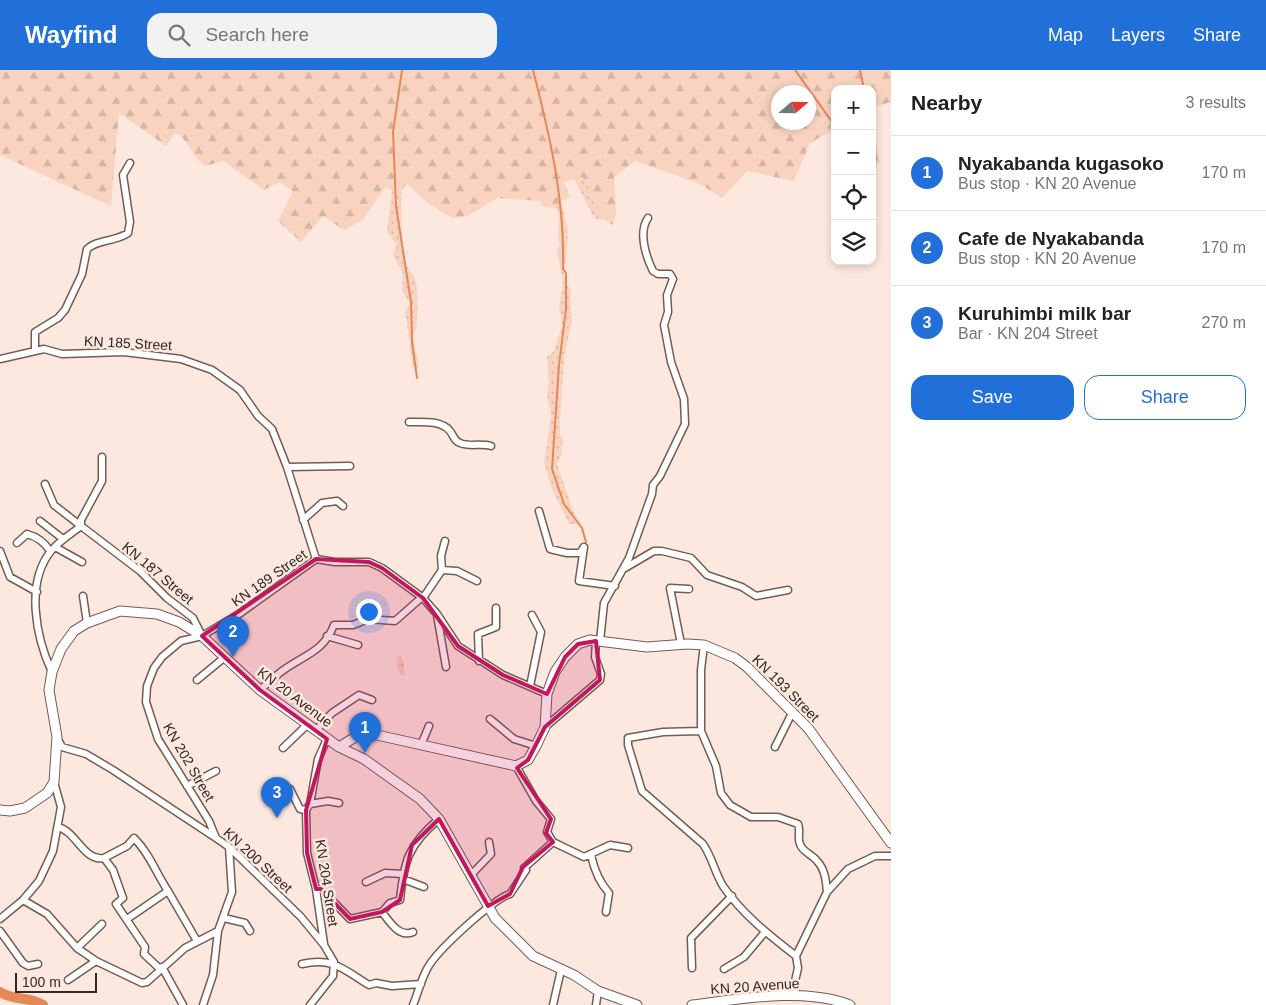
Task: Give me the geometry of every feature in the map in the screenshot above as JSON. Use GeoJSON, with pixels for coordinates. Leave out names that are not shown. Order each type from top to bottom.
{"type":"FeatureCollection","features":[{"type":"Feature","properties":{"kind":"main road","name":"KN 20 Avenue"},"geometry":{"type":"LineString","coordinates":[[54,782],[57,737],[50,690],[52,672],[61,650],[74,631],[87,623],[120,611],[157,614],[179,622],[202,636],[260,690],[327,739],[392,777],[420,799],[439,819],[488,906],[506,930],[533,956],[598,991],[637,1005]]}},
{"type":"Feature","properties":{"kind":"main road","name":"KN 193 Street"},"geometry":{"type":"LineString","coordinates":[[516,766],[528,760],[536,746],[545,727],[547,694],[555,672],[565,657],[578,644],[598,641],[647,648],[681,644],[704,645],[735,658],[747,667],[792,713],[824,748],[891,843]]}},
{"type":"Feature","properties":{"kind":"main road"},"geometry":{"type":"LineString","coordinates":[[339,747],[357,736],[368,733],[516,766]]}},
{"type":"Feature","properties":{"kind":"main road"},"geometry":{"type":"LineString","coordinates":[[0,810],[10,811],[24,808],[46,794],[54,782]]}},
{"type":"Feature","properties":{"kind":"main road","name":"KN 20 Avenue"},"geometry":{"type":"LineString","coordinates":[[692,1005],[796,996],[831,999],[847,1004]]}},
{"type":"Feature","properties":{"kind":"street"},"geometry":{"type":"LineString","coordinates":[[34,350],[35,332],[58,318],[74,293],[82,274],[87,249],[94,244],[116,239],[128,233],[130,222],[122,175],[130,163]]}},
{"type":"Feature","properties":{"kind":"street"},"geometry":{"type":"LineString","coordinates":[[545,727],[600,680],[601,674],[595,657],[604,603],[624,569],[652,494],[653,485],[660,476],[685,424],[684,398],[671,362],[664,325],[668,312],[667,295],[673,279],[670,274],[658,274],[652,271],[649,264],[644,236],[648,218]]}},
{"type":"Feature","properties":{"kind":"street","name":"KN 185 Street"},"geometry":{"type":"LineString","coordinates":[[0,359],[44,349],[62,354],[124,352],[161,355],[181,359],[212,370],[240,390],[258,416],[272,429],[287,467],[316,559]]}},
{"type":"Feature","properties":{"kind":"street"},"geometry":{"type":"LineString","coordinates":[[409,422],[432,422],[446,427],[457,442],[491,446]]}},
{"type":"Feature","properties":{"kind":"street"},"geometry":{"type":"LineString","coordinates":[[52,672],[43,652],[38,627],[36,592],[42,566],[53,549],[81,526],[81,520],[102,482],[102,457]]}},
{"type":"Feature","properties":{"kind":"street"},"geometry":{"type":"LineString","coordinates":[[287,467],[350,466]]}},
{"type":"Feature","properties":{"kind":"street","name":"KN 187 Street"},"geometry":{"type":"LineString","coordinates":[[45,484],[54,505],[140,571],[162,594],[193,618],[202,636]]}},
{"type":"Feature","properties":{"kind":"street"},"geometry":{"type":"LineString","coordinates":[[303,520],[322,503],[337,501],[342,506]]}},
{"type":"Feature","properties":{"kind":"street"},"geometry":{"type":"LineString","coordinates":[[539,511],[550,549],[575,554],[580,553],[584,547],[579,581],[615,586]]}},
{"type":"Feature","properties":{"kind":"street"},"geometry":{"type":"LineString","coordinates":[[40,521],[63,539]]}},
{"type":"Feature","properties":{"kind":"street"},"geometry":{"type":"LineString","coordinates":[[17,543],[27,534],[31,535],[53,549],[82,562]]}},
{"type":"Feature","properties":{"kind":"street"},"geometry":{"type":"LineString","coordinates":[[260,690],[285,669],[308,656],[328,636],[334,625],[341,623],[350,626],[368,619],[395,622],[422,598],[442,570],[441,556],[444,540]]}},
{"type":"Feature","properties":{"kind":"street"},"geometry":{"type":"LineString","coordinates":[[0,551],[10,577],[36,592]]}},
{"type":"Feature","properties":{"kind":"street"},"geometry":{"type":"LineString","coordinates":[[624,569],[654,551],[662,551],[691,558],[707,575],[742,587],[756,596],[788,590]]}},
{"type":"Feature","properties":{"kind":"street","name":"KN 189 Street"},"geometry":{"type":"LineString","coordinates":[[202,636],[239,614],[316,559],[335,562],[369,562],[382,568],[422,598],[437,614],[458,646],[503,675],[547,694]]}},
{"type":"Feature","properties":{"kind":"street"},"geometry":{"type":"LineString","coordinates":[[442,570],[457,571],[477,581]]}},
{"type":"Feature","properties":{"kind":"street"},"geometry":{"type":"LineString","coordinates":[[681,644],[670,588],[689,589]]}},
{"type":"Feature","properties":{"kind":"street"},"geometry":{"type":"LineString","coordinates":[[83,596],[87,623]]}},
{"type":"Feature","properties":{"kind":"street"},"geometry":{"type":"LineString","coordinates":[[479,661],[478,634],[496,627],[496,608]]}},
{"type":"Feature","properties":{"kind":"street"},"geometry":{"type":"LineString","coordinates":[[437,614],[446,667]]}},
{"type":"Feature","properties":{"kind":"street"},"geometry":{"type":"LineString","coordinates":[[530,686],[541,632],[532,615]]}},
{"type":"Feature","properties":{"kind":"street","name":"KN 202 Street"},"geometry":{"type":"LineString","coordinates":[[202,636],[181,641],[166,653],[154,668],[147,686],[146,702],[158,739],[209,821],[216,838]]}},
{"type":"Feature","properties":{"kind":"street"},"geometry":{"type":"LineString","coordinates":[[328,636],[358,645]]}},
{"type":"Feature","properties":{"kind":"street"},"geometry":{"type":"LineString","coordinates":[[704,645],[701,670],[702,731],[716,766],[723,797],[744,814],[778,817],[798,824],[800,829],[799,843],[803,850],[817,860],[826,880],[827,892]]}},
{"type":"Feature","properties":{"kind":"street"},"geometry":{"type":"LineString","coordinates":[[197,680],[224,657]]}},
{"type":"Feature","properties":{"kind":"street"},"geometry":{"type":"LineString","coordinates":[[316,730],[332,713],[358,695],[372,700]]}},
{"type":"Feature","properties":{"kind":"street"},"geometry":{"type":"LineString","coordinates":[[775,747],[792,713]]}},
{"type":"Feature","properties":{"kind":"street"},"geometry":{"type":"LineString","coordinates":[[490,718],[514,739],[536,746]]}},
{"type":"Feature","properties":{"kind":"street"},"geometry":{"type":"LineString","coordinates":[[283,748],[308,724]]}},
{"type":"Feature","properties":{"kind":"street"},"geometry":{"type":"LineString","coordinates":[[421,745],[429,726]]}},
{"type":"Feature","properties":{"kind":"street"},"geometry":{"type":"LineString","coordinates":[[702,731],[663,732],[627,740],[642,791],[703,844],[709,852],[722,884],[765,932],[796,956]]}},
{"type":"Feature","properties":{"kind":"street","name":"KN 200 Street"},"geometry":{"type":"LineString","coordinates":[[57,737],[62,747],[86,754],[229,847],[301,918],[324,945],[334,962]]}},
{"type":"Feature","properties":{"kind":"street","name":"KN 204 Street"},"geometry":{"type":"LineString","coordinates":[[324,945],[316,889],[307,853],[308,807],[318,759],[327,739]]}},
{"type":"Feature","properties":{"kind":"street"},"geometry":{"type":"LineString","coordinates":[[516,766],[536,801],[550,819],[547,832],[554,842],[584,857],[610,844],[628,848]]}},
{"type":"Feature","properties":{"kind":"street"},"geometry":{"type":"LineString","coordinates":[[187,786],[216,771]]}},
{"type":"Feature","properties":{"kind":"street"},"geometry":{"type":"LineString","coordinates":[[0,919],[23,900],[39,881],[53,851],[61,807],[54,782]]}},
{"type":"Feature","properties":{"kind":"street"},"geometry":{"type":"LineString","coordinates":[[290,789],[300,809],[328,801],[339,803]]}},
{"type":"Feature","properties":{"kind":"street"},"geometry":{"type":"LineString","coordinates":[[316,889],[321,889],[328,894],[350,919],[382,912],[390,903],[400,900],[403,876],[412,845],[439,819]]}},
{"type":"Feature","properties":{"kind":"street"},"geometry":{"type":"LineString","coordinates":[[58,827],[66,831],[80,847],[95,858],[104,858],[126,846],[134,838],[154,863],[155,871],[196,941]]}},
{"type":"Feature","properties":{"kind":"street"},"geometry":{"type":"LineString","coordinates":[[470,876],[491,854],[492,848],[488,842]]}},
{"type":"Feature","properties":{"kind":"street"},"geometry":{"type":"LineString","coordinates":[[412,1005],[427,969],[443,947],[488,906],[500,897],[510,894],[526,870],[524,868],[554,842]]}},
{"type":"Feature","properties":{"kind":"street"},"geometry":{"type":"LineString","coordinates":[[204,1005],[213,975],[218,931],[224,918],[232,884],[229,847]]}},
{"type":"Feature","properties":{"kind":"street"},"geometry":{"type":"LineString","coordinates":[[591,855],[597,874],[609,893],[606,912]]}},
{"type":"Feature","properties":{"kind":"street"},"geometry":{"type":"LineString","coordinates":[[796,996],[798,968],[796,956],[827,892],[848,869],[875,856],[891,856]]}},
{"type":"Feature","properties":{"kind":"street"},"geometry":{"type":"LineString","coordinates":[[104,858],[112,870],[123,898],[116,904],[127,919],[134,934],[146,947],[144,954],[161,968],[183,1005]]}},
{"type":"Feature","properties":{"kind":"street"},"geometry":{"type":"LineString","coordinates":[[366,882],[385,873],[403,876],[424,887]]}},
{"type":"Feature","properties":{"kind":"street"},"geometry":{"type":"LineString","coordinates":[[127,919],[168,891]]}},
{"type":"Feature","properties":{"kind":"street"},"geometry":{"type":"LineString","coordinates":[[692,968],[691,938],[732,896]]}},
{"type":"Feature","properties":{"kind":"street"},"geometry":{"type":"LineString","coordinates":[[23,900],[47,914],[77,948],[96,961],[142,983],[146,982],[185,948],[218,931]]}},
{"type":"Feature","properties":{"kind":"street"},"geometry":{"type":"LineString","coordinates":[[382,912],[401,933],[408,934],[413,932]]}},
{"type":"Feature","properties":{"kind":"street"},"geometry":{"type":"LineString","coordinates":[[224,918],[245,923],[250,931]]}},
{"type":"Feature","properties":{"kind":"street"},"geometry":{"type":"LineString","coordinates":[[77,948],[102,924]]}},
{"type":"Feature","properties":{"kind":"street"},"geometry":{"type":"LineString","coordinates":[[0,931],[23,963],[28,966],[38,964]]}},
{"type":"Feature","properties":{"kind":"street"},"geometry":{"type":"LineString","coordinates":[[724,969],[744,957],[765,932]]}},
{"type":"Feature","properties":{"kind":"street"},"geometry":{"type":"LineString","coordinates":[[68,980],[96,961]]}},
{"type":"Feature","properties":{"kind":"street"},"geometry":{"type":"LineString","coordinates":[[302,964],[334,962],[369,986],[376,983],[392,986],[422,984]]}},
{"type":"Feature","properties":{"kind":"street"},"geometry":{"type":"LineString","coordinates":[[310,1005],[333,976],[334,962]]}},
{"type":"Feature","properties":{"kind":"street"},"geometry":{"type":"LineString","coordinates":[[554,1005],[561,970]]}},
{"type":"Feature","properties":{"kind":"street"},"geometry":{"type":"LineString","coordinates":[[596,1005],[598,991]]}},
{"type":"Feature","properties":{"kind":"highlighted area"},"geometry":{"type":"Polygon","coordinates":[[[316,559],[369,562],[382,568],[423,598],[458,646],[503,675],[547,694],[565,657],[578,644],[596,641],[600,680],[545,727],[528,760],[517,768],[551,819],[546,833],[553,842],[523,867],[510,894],[488,906],[439,819],[412,845],[400,900],[382,912],[350,919],[321,889],[316,889],[307,853],[306,810],[327,739],[260,690],[202,636],[316,559]]]}},
{"type":"Feature","properties":{"kind":"green space"},"geometry":{"type":"Polygon","coordinates":[[[0,70],[891,70],[891,102],[876,107],[876,85],[831,85],[831,134],[830,132],[810,143],[794,181],[747,171],[722,198],[702,185],[636,161],[614,177],[616,214],[613,225],[605,220],[594,203],[586,180],[582,177],[564,182],[570,197],[561,201],[556,208],[543,207],[540,201],[497,198],[468,216],[452,218],[428,203],[407,184],[402,189],[392,191],[387,187],[363,220],[344,230],[323,216],[301,242],[278,221],[293,191],[279,182],[264,190],[223,161],[205,166],[180,136],[175,133],[166,146],[119,113],[111,206],[0,155],[0,70]]]}},
{"type":"Feature","properties":{"kind":"green space"},"geometry":{"type":"Polygon","coordinates":[[[876,139],[880,162],[876,166],[876,139]]]}},
{"type":"Feature","properties":{"kind":"green space"},"geometry":{"type":"Polygon","coordinates":[[[582,177],[586,180],[594,203],[605,220],[595,219],[593,216],[574,179],[582,177]]]}},
{"type":"Feature","properties":{"kind":"green space"},"geometry":{"type":"Polygon","coordinates":[[[402,189],[401,225],[404,253],[407,266],[415,278],[417,288],[417,325],[413,336],[418,360],[416,374],[405,311],[410,304],[402,290],[403,274],[393,255],[396,244],[387,232],[392,191],[402,189]]]}},
{"type":"Feature","properties":{"kind":"green space"},"geometry":{"type":"Polygon","coordinates":[[[561,201],[568,231],[566,263],[563,269],[566,283],[571,291],[572,321],[564,358],[560,424],[560,434],[563,438],[561,457],[557,464],[581,528],[575,524],[569,524],[552,489],[544,463],[551,416],[547,395],[549,384],[547,357],[554,351],[562,326],[559,305],[563,284],[557,250],[560,245],[558,236],[559,216],[556,208],[561,201]]]}},
{"type":"Feature","properties":{"kind":"green space"},"geometry":{"type":"Polygon","coordinates":[[[398,655],[402,657],[405,674],[403,676],[400,674],[396,663],[398,655]]]}},
{"type":"Feature","properties":{"kind":"waterway"},"geometry":{"type":"LineString","coordinates":[[402,70],[393,132],[396,206],[411,302],[412,342],[417,378]]}},
{"type":"Feature","properties":{"kind":"waterway"},"geometry":{"type":"LineString","coordinates":[[533,70],[555,169],[562,218],[563,269],[566,273],[566,309],[559,365],[552,469],[564,504],[582,528],[586,542]]}},
{"type":"Feature","properties":{"kind":"waterway"},"geometry":{"type":"LineString","coordinates":[[795,70],[831,120]]}},
{"type":"Feature","properties":{"kind":"waterway"},"geometry":{"type":"LineString","coordinates":[[860,70],[863,85]]}},
{"type":"Feature","properties":{"kind":"waterway"},"geometry":{"type":"LineString","coordinates":[[0,992],[10,997],[32,1000],[43,1005]]}},
{"type":"Feature","properties":{"kind":"place","name":"Cafe de Nyakabanda"},"geometry":{"type":"Point","coordinates":[233,657]}},
{"type":"Feature","properties":{"kind":"place","name":"Nyakabanda kugasoko"},"geometry":{"type":"Point","coordinates":[365,753]}},
{"type":"Feature","properties":{"kind":"place","name":"Kuruhimbi milk bar"},"geometry":{"type":"Point","coordinates":[277,818]}}]}
